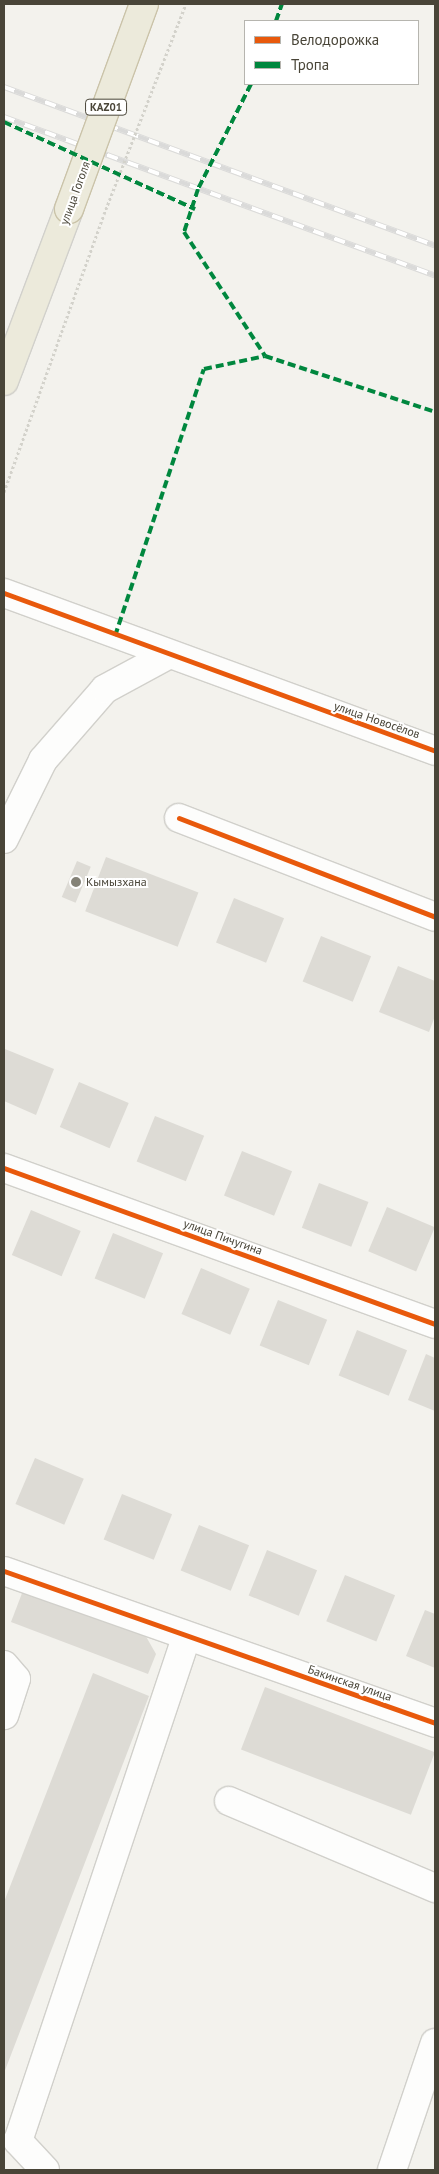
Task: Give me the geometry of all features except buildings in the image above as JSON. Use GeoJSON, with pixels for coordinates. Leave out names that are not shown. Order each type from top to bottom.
{"type":"FeatureCollection","features":[{"type":"Feature","properties":{"kind":"highway","name":"улица Гоголя"},"geometry":{"type":"LineString","coordinates":[[4,381],[144,4]]}},
{"type":"Feature","properties":{"kind":"street","name":"улица Новосёлов"},"geometry":{"type":"LineString","coordinates":[[4,593],[166,656],[435,751]]}},
{"type":"Feature","properties":{"kind":"street"},"geometry":{"type":"LineString","coordinates":[[4,840],[43,760],[105,689],[166,656]]}},
{"type":"Feature","properties":{"kind":"street"},"geometry":{"type":"LineString","coordinates":[[179,818],[435,917]]}},
{"type":"Feature","properties":{"kind":"street","name":"улица Пичугина"},"geometry":{"type":"LineString","coordinates":[[4,1168],[435,1324]]}},
{"type":"Feature","properties":{"kind":"street","name":"Бакинская улица"},"geometry":{"type":"LineString","coordinates":[[4,1571],[186,1638],[435,1723]]}},
{"type":"Feature","properties":{"kind":"street"},"geometry":{"type":"LineString","coordinates":[[45,2170],[18,2141],[186,1638]]}},
{"type":"Feature","properties":{"kind":"street"},"geometry":{"type":"LineString","coordinates":[[4,1665],[16,1679],[4,1715]]}},
{"type":"Feature","properties":{"kind":"street"},"geometry":{"type":"LineString","coordinates":[[229,1801],[435,1888]]}},
{"type":"Feature","properties":{"kind":"street"},"geometry":{"type":"LineString","coordinates":[[392,2170],[435,2043]]}},
{"type":"Feature","properties":{"kind":"path"},"geometry":{"type":"LineString","coordinates":[[4,492],[104,214],[186,4]]}},
{"type":"Feature","properties":{"kind":"railway"},"geometry":{"type":"LineString","coordinates":[[4,87],[435,246]]}},
{"type":"Feature","properties":{"kind":"railway"},"geometry":{"type":"LineString","coordinates":[[4,117],[435,276]]}},
{"type":"Feature","properties":{"kind":"marked path"},"geometry":{"type":"LineString","coordinates":[[276,20],[282,4]]}},
{"type":"Feature","properties":{"kind":"marked path"},"geometry":{"type":"LineString","coordinates":[[250,85],[198,189],[184,232],[265,356],[435,412]]}},
{"type":"Feature","properties":{"kind":"marked path"},"geometry":{"type":"LineString","coordinates":[[4,122],[195,209]]}},
{"type":"Feature","properties":{"kind":"marked path"},"geometry":{"type":"LineString","coordinates":[[115,636],[204,369],[265,356]]}},
{"type":"Feature","properties":{"kind":"cycle path"},"geometry":{"type":"LineString","coordinates":[[4,593],[435,751]]}},
{"type":"Feature","properties":{"kind":"cycle path"},"geometry":{"type":"LineString","coordinates":[[179,818],[435,917]]}},
{"type":"Feature","properties":{"kind":"cycle path"},"geometry":{"type":"LineString","coordinates":[[4,1168],[435,1324]]}},
{"type":"Feature","properties":{"kind":"cycle path"},"geometry":{"type":"LineString","coordinates":[[4,1571],[435,1723]]}},
{"type":"Feature","properties":{"kind":"place","name":"Кымызхана"},"geometry":{"type":"Point","coordinates":[76,882]}}]}
